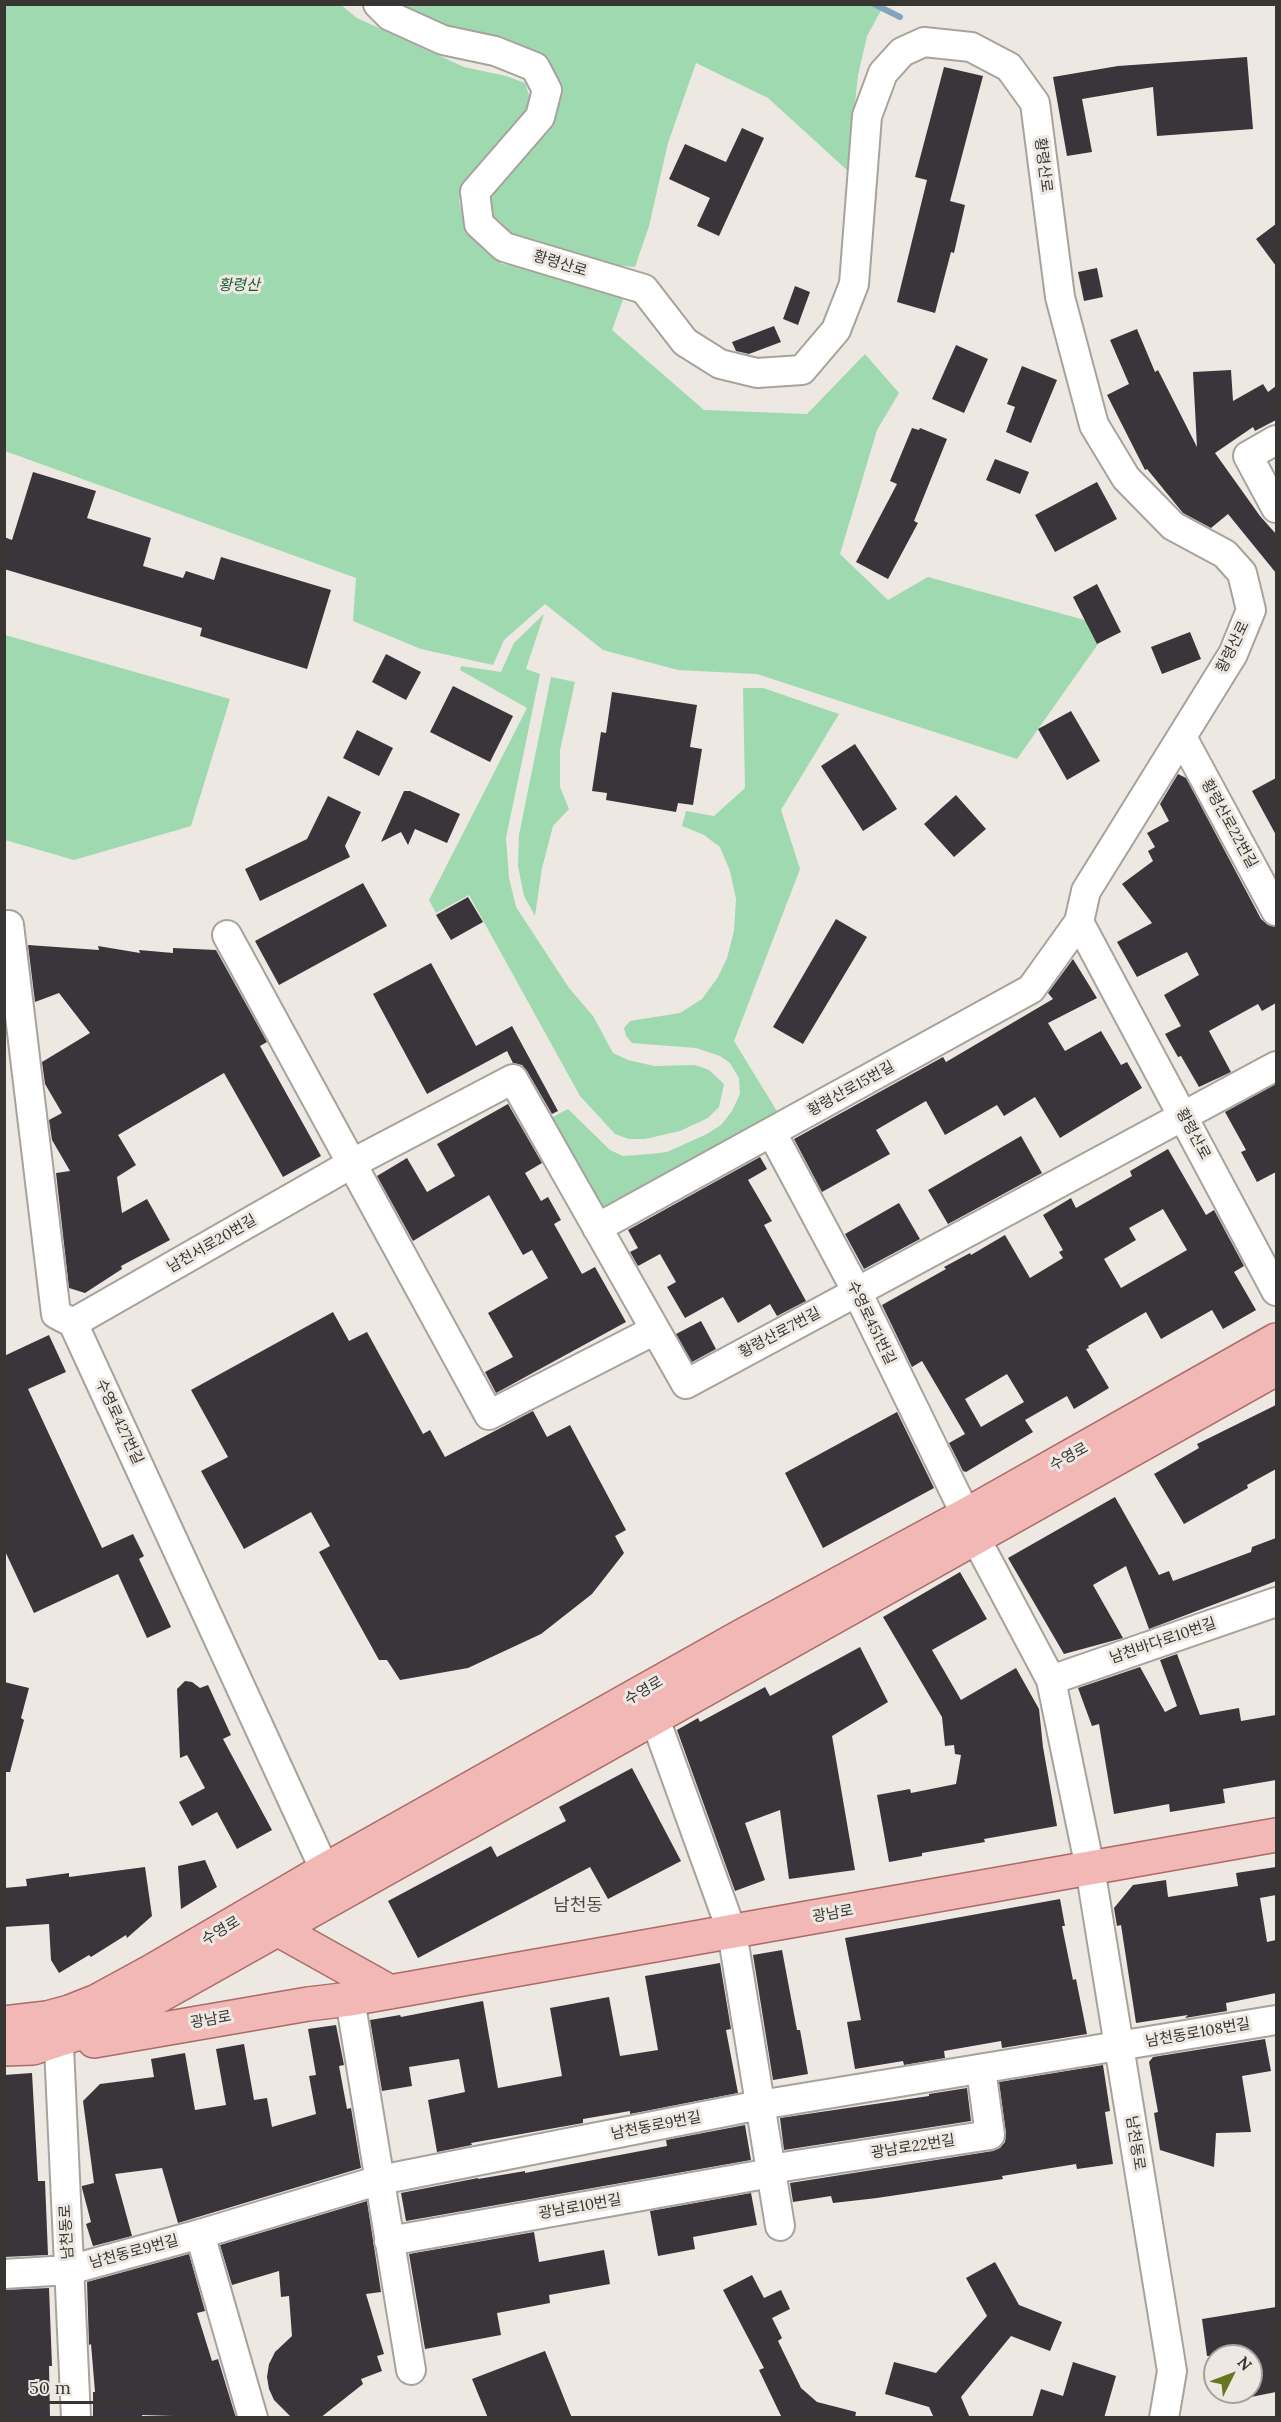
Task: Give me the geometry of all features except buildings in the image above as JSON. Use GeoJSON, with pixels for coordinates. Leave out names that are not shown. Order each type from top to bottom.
{"type":"FeatureCollection","features":[{"type":"Feature","properties":{"kind":"main road","name":"수영로"},"geometry":{"type":"LineString","coordinates":[[4,2023],[47,2018],[97,2001],[249,1914],[331,1882],[654,1716],[1276,1340]]}},
{"type":"Feature","properties":{"kind":"main road","name":"수영로"},"geometry":{"type":"LineString","coordinates":[[32,2048],[106,2024],[278,1929],[331,1882],[742,1636],[970,1526],[1276,1369]]}},
{"type":"Feature","properties":{"kind":"main road","name":"광남로"},"geometry":{"type":"LineString","coordinates":[[32,2048],[350,1999],[1276,1835]]}},
{"type":"Feature","properties":{"kind":"main road"},"geometry":{"type":"LineString","coordinates":[[249,1914],[390,1992]]}},
{"type":"Feature","properties":{"kind":"street","name":"황령산로"},"geometry":{"type":"LineString","coordinates":[[378,4],[390,16],[443,40],[495,51],[535,67],[547,90],[540,117],[475,192],[479,224],[504,247],[644,289],[685,342],[720,364],[757,373],[802,370],[836,330],[854,284],[867,116],[883,73],[902,52],[924,42],[971,47],[1009,67],[1035,102],[1060,297],[1094,424],[1126,478],[1173,526],[1225,554],[1242,573],[1251,610],[1233,654],[1086,891],[1079,922],[1276,1291]]}},
{"type":"Feature","properties":{"kind":"street"},"geometry":{"type":"LineString","coordinates":[[1276,440],[1248,456],[1276,508]]}},
{"type":"Feature","properties":{"kind":"street","name":"황령산로22번길"},"geometry":{"type":"LineString","coordinates":[[1182,736],[1276,911]]}},
{"type":"Feature","properties":{"kind":"street","name":"황령산로15번길"},"geometry":{"type":"LineString","coordinates":[[597,1228],[1031,989],[1079,922]]}},
{"type":"Feature","properties":{"kind":"street","name":"수영로427번길"},"geometry":{"type":"LineString","coordinates":[[9,925],[56,1314],[73,1323],[331,1882]]}},
{"type":"Feature","properties":{"kind":"street"},"geometry":{"type":"LineString","coordinates":[[227,935],[489,1415],[655,1330]]}},
{"type":"Feature","properties":{"kind":"street","name":"황령산로7번길"},"geometry":{"type":"LineString","coordinates":[[513,1079],[686,1384],[1184,1118],[1276,1066]]}},
{"type":"Feature","properties":{"kind":"street","name":"남천서로20번길"},"geometry":{"type":"LineString","coordinates":[[73,1323],[351,1164],[513,1079]]}},
{"type":"Feature","properties":{"kind":"street","name":"수영로451번길"},"geometry":{"type":"LineString","coordinates":[[772,1133],[856,1292],[970,1526]]}},
{"type":"Feature","properties":{"kind":"street"},"geometry":{"type":"LineString","coordinates":[[970,1526],[1051,1680],[1090,1868]]}},
{"type":"Feature","properties":{"kind":"street","name":"남천바다로10번길"},"geometry":{"type":"LineString","coordinates":[[1051,1680],[1276,1602]]}},
{"type":"Feature","properties":{"kind":"street","name":"수영로"},"geometry":{"type":"LineString","coordinates":[[654,1716],[732,1932]]}},
{"type":"Feature","properties":{"kind":"street","name":"남천동로"},"geometry":{"type":"LineString","coordinates":[[1090,1868],[1172,2371],[1164,2418]]}},
{"type":"Feature","properties":{"kind":"street"},"geometry":{"type":"LineString","coordinates":[[732,1932],[780,2226]]}},
{"type":"Feature","properties":{"kind":"street"},"geometry":{"type":"LineString","coordinates":[[350,1999],[411,2370]]}},
{"type":"Feature","properties":{"kind":"street","name":"남천동로108번길"},"geometry":{"type":"LineString","coordinates":[[1119,2047],[1276,2020]]}},
{"type":"Feature","properties":{"kind":"street","name":"남천동로9번길"},"geometry":{"type":"LineString","coordinates":[[4,2274],[69,2270],[200,2234],[380,2180],[760,2105],[1119,2047]]}},
{"type":"Feature","properties":{"kind":"street","name":"남천동로"},"geometry":{"type":"LineString","coordinates":[[32,2048],[69,2270],[76,2418]]}},
{"type":"Feature","properties":{"kind":"street","name":"광남로22번길"},"geometry":{"type":"LineString","coordinates":[[770,2171],[990,2135],[981,2069]]}},
{"type":"Feature","properties":{"kind":"street","name":"광남로10번길"},"geometry":{"type":"LineString","coordinates":[[390,2241],[770,2171]]}},
{"type":"Feature","properties":{"kind":"street","name":"남천동로9번길"},"geometry":{"type":"LineString","coordinates":[[200,2234],[253,2418]]}},
{"type":"Feature","properties":{"kind":"green space","name":"황령산"},"geometry":{"type":"Polygon","coordinates":[[[4,5],[341,5],[357,18],[464,67],[506,76],[525,83],[533,106],[513,124],[487,162],[467,181],[459,200],[465,228],[482,248],[502,264],[542,267],[626,291],[612,330],[704,410],[807,414],[865,354],[899,393],[877,430],[840,554],[888,600],[928,577],[1110,627],[1017,759],[757,674],[678,670],[603,650],[545,604],[504,640],[493,665],[421,649],[353,621],[356,578],[5,451],[4,5]]]}},
{"type":"Feature","properties":{"kind":"green space"},"geometry":{"type":"Polygon","coordinates":[[[404,5],[884,5],[867,36],[858,75],[848,171],[768,98],[696,63],[668,143],[649,226],[635,267],[600,264],[526,242],[502,228],[488,209],[492,187],[510,174],[538,128],[554,111],[561,82],[541,60],[509,41],[465,33],[422,16],[404,5]]]}},
{"type":"Feature","properties":{"kind":"green space"},"geometry":{"type":"Polygon","coordinates":[[[544,614],[526,669],[540,674],[506,838],[509,878],[516,907],[569,988],[593,1016],[613,1053],[628,1060],[654,1066],[695,1065],[709,1070],[724,1084],[719,1107],[708,1118],[680,1131],[645,1139],[629,1139],[615,1134],[580,1096],[469,895],[436,913],[429,900],[527,708],[460,670],[461,666],[501,672],[514,643],[544,614]]]}},
{"type":"Feature","properties":{"kind":"green space"},"geometry":{"type":"Polygon","coordinates":[[[5,635],[230,699],[191,826],[74,860],[5,840],[5,635]]]}},
{"type":"Feature","properties":{"kind":"green space"},"geometry":{"type":"Polygon","coordinates":[[[551,677],[575,682],[560,750],[560,787],[569,809],[553,826],[542,868],[535,916],[524,896],[518,866],[519,835],[551,677]]]}},
{"type":"Feature","properties":{"kind":"green space"},"geometry":{"type":"Polygon","coordinates":[[[743,688],[763,688],[839,714],[781,810],[800,869],[734,1041],[783,1121],[611,1216],[595,1211],[547,1120],[568,1109],[610,1150],[623,1156],[667,1152],[721,1125],[732,1111],[740,1094],[739,1078],[730,1063],[720,1056],[696,1048],[632,1043],[626,1036],[624,1028],[630,1021],[680,1013],[702,999],[718,977],[727,958],[734,931],[736,899],[730,871],[720,847],[704,835],[682,826],[686,811],[714,816],[745,788],[743,688]]]}},
{"type":"Feature","properties":{"kind":"waterway"},"geometry":{"type":"LineString","coordinates":[[874,4],[900,17]]}},
{"type":"Feature","properties":{"kind":"district","name":"남천동"},"geometry":{"type":"Point","coordinates":[578,1906]}}]}
